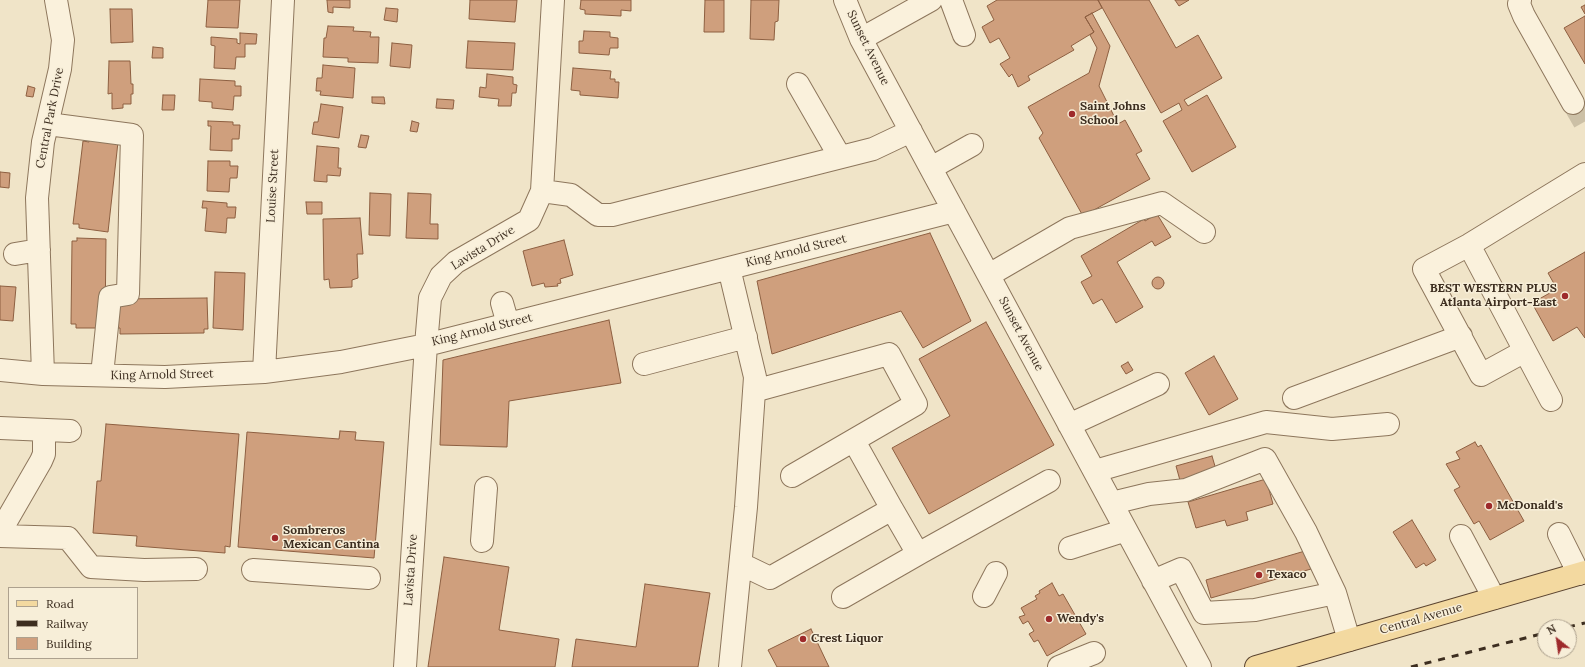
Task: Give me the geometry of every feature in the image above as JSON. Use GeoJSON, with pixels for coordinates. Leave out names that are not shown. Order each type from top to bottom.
{"type":"FeatureCollection","features":[{"type":"Feature","properties":{"kind":"main road","name":"Central Avenue"},"geometry":{"type":"LineString","coordinates":[[1256,667],[1582,573]]}},
{"type":"Feature","properties":{"kind":"street","name":"Central Park Drive"},"geometry":{"type":"LineString","coordinates":[[43,374],[37,198],[43,142],[60,69],[63,40],[56,0]]}},
{"type":"Feature","properties":{"kind":"street","name":"Louise Street"},"geometry":{"type":"LineString","coordinates":[[264,372],[283,0]]}},
{"type":"Feature","properties":{"kind":"street","name":"Lavista Drive"},"geometry":{"type":"LineString","coordinates":[[405,667],[430,298],[441,276],[456,262],[487,251],[529,220],[542,191],[554,0]]}},
{"type":"Feature","properties":{"kind":"street","name":"Sunset Avenue"},"geometry":{"type":"LineString","coordinates":[[844,0],[861,39],[1200,667]]}},
{"type":"Feature","properties":{"kind":"street"},"geometry":{"type":"LineString","coordinates":[[861,39],[930,0]]}},
{"type":"Feature","properties":{"kind":"street"},"geometry":{"type":"LineString","coordinates":[[951,0],[964,35]]}},
{"type":"Feature","properties":{"kind":"street"},"geometry":{"type":"LineString","coordinates":[[1520,0],[1519,4],[1524,16],[1573,103]]}},
{"type":"Feature","properties":{"kind":"street"},"geometry":{"type":"LineString","coordinates":[[798,84],[840,157]]}},
{"type":"Feature","properties":{"kind":"street"},"geometry":{"type":"LineString","coordinates":[[48,124],[132,135],[128,294],[110,297],[102,375]]}},
{"type":"Feature","properties":{"kind":"street"},"geometry":{"type":"LineString","coordinates":[[542,191],[571,195],[598,215],[612,216],[873,149],[911,131]]}},
{"type":"Feature","properties":{"kind":"street"},"geometry":{"type":"LineString","coordinates":[[930,168],[972,145]]}},
{"type":"Feature","properties":{"kind":"street"},"geometry":{"type":"LineString","coordinates":[[1525,351],[1481,375],[1424,269],[1469,245],[1585,174]]}},
{"type":"Feature","properties":{"kind":"street"},"geometry":{"type":"LineString","coordinates":[[989,275],[1070,228],[1162,203],[1204,232]]}},
{"type":"Feature","properties":{"kind":"street","name":"King Arnold Street"},"geometry":{"type":"LineString","coordinates":[[0,370],[43,374],[165,377],[264,372],[341,362],[426,345],[954,211]]}},
{"type":"Feature","properties":{"kind":"street"},"geometry":{"type":"LineString","coordinates":[[1469,245],[1551,400]]}},
{"type":"Feature","properties":{"kind":"street"},"geometry":{"type":"LineString","coordinates":[[15,254],[39,250]]}},
{"type":"Feature","properties":{"kind":"street"},"geometry":{"type":"LineString","coordinates":[[729,268],[755,377],[741,564],[730,667]]}},
{"type":"Feature","properties":{"kind":"street"},"geometry":{"type":"LineString","coordinates":[[502,303],[508,324]]}},
{"type":"Feature","properties":{"kind":"street"},"geometry":{"type":"LineString","coordinates":[[1289,424],[1290,390],[1461,336]]}},
{"type":"Feature","properties":{"kind":"street"},"geometry":{"type":"LineString","coordinates":[[644,364],[746,338]]}},
{"type":"Feature","properties":{"kind":"street"},"geometry":{"type":"LineString","coordinates":[[754,392],[889,354],[916,404],[792,476]]}},
{"type":"Feature","properties":{"kind":"street"},"geometry":{"type":"LineString","coordinates":[[1069,425],[1158,384]]}},
{"type":"Feature","properties":{"kind":"street"},"geometry":{"type":"LineString","coordinates":[[1094,472],[1266,422],[1332,429],[1388,424]]}},
{"type":"Feature","properties":{"kind":"street"},"geometry":{"type":"LineString","coordinates":[[0,428],[70,431]]}},
{"type":"Feature","properties":{"kind":"street"},"geometry":{"type":"LineString","coordinates":[[0,532],[41,461],[44,454],[44,430]]}},
{"type":"Feature","properties":{"kind":"street"},"geometry":{"type":"LineString","coordinates":[[854,441],[918,554]]}},
{"type":"Feature","properties":{"kind":"street"},"geometry":{"type":"LineString","coordinates":[[1112,503],[1149,494],[1186,490],[1265,459],[1306,532],[1335,593],[1349,640]]}},
{"type":"Feature","properties":{"kind":"street"},"geometry":{"type":"LineString","coordinates":[[844,597],[1049,481]]}},
{"type":"Feature","properties":{"kind":"street"},"geometry":{"type":"LineString","coordinates":[[482,541],[486,488]]}},
{"type":"Feature","properties":{"kind":"street"},"geometry":{"type":"LineString","coordinates":[[741,564],[770,578],[892,509]]}},
{"type":"Feature","properties":{"kind":"street"},"geometry":{"type":"LineString","coordinates":[[1070,548],[1126,530]]}},
{"type":"Feature","properties":{"kind":"street"},"geometry":{"type":"LineString","coordinates":[[1559,534],[1582,573]]}},
{"type":"Feature","properties":{"kind":"street"},"geometry":{"type":"LineString","coordinates":[[0,536],[68,538],[91,567],[144,570],[196,569]]}},
{"type":"Feature","properties":{"kind":"street"},"geometry":{"type":"LineString","coordinates":[[1461,536],[1494,598]]}},
{"type":"Feature","properties":{"kind":"street"},"geometry":{"type":"LineString","coordinates":[[1153,581],[1181,569],[1204,613],[1255,610],[1335,593]]}},
{"type":"Feature","properties":{"kind":"street"},"geometry":{"type":"LineString","coordinates":[[253,570],[369,578]]}},
{"type":"Feature","properties":{"kind":"street"},"geometry":{"type":"LineString","coordinates":[[984,596],[996,573]]}},
{"type":"Feature","properties":{"kind":"street"},"geometry":{"type":"LineString","coordinates":[[1059,667],[1094,653]]}},
{"type":"Feature","properties":{"kind":"building"},"geometry":{"type":"Polygon","coordinates":[[[208,0],[240,0],[238,28],[206,27],[208,0]]]}},
{"type":"Feature","properties":{"kind":"building"},"geometry":{"type":"Polygon","coordinates":[[[327,0],[350,0],[350,8],[333,7],[333,13],[328,12],[327,0]]]}},
{"type":"Feature","properties":{"kind":"building"},"geometry":{"type":"Polygon","coordinates":[[[470,0],[517,0],[515,22],[469,19],[470,0]]]}},
{"type":"Feature","properties":{"kind":"building"},"geometry":{"type":"Polygon","coordinates":[[[581,0],[631,0],[631,11],[621,10],[621,16],[585,14],[585,10],[580,9],[581,0]]]}},
{"type":"Feature","properties":{"kind":"building"},"geometry":{"type":"Polygon","coordinates":[[[705,0],[724,0],[724,32],[704,32],[705,0]]]}},
{"type":"Feature","properties":{"kind":"building"},"geometry":{"type":"Polygon","coordinates":[[[751,0],[779,0],[778,21],[775,22],[774,40],[750,39],[751,0]]]}},
{"type":"Feature","properties":{"kind":"building"},"geometry":{"type":"Polygon","coordinates":[[[997,0],[1098,0],[1102,8],[1085,17],[1094,32],[1071,46],[1074,50],[1028,76],[1030,80],[1018,87],[1012,74],[1009,77],[1000,64],[1010,58],[999,38],[990,43],[982,27],[994,20],[987,6],[997,0]]]}},
{"type":"Feature","properties":{"kind":"building","name":"Saint Johns School"},"geometry":{"type":"Polygon","coordinates":[[[1098,0],[1149,0],[1176,48],[1198,35],[1222,78],[1184,100],[1188,106],[1207,95],[1236,147],[1192,172],[1163,121],[1182,110],[1179,103],[1161,113],[1098,0]]]}},
{"type":"Feature","properties":{"kind":"building"},"geometry":{"type":"Polygon","coordinates":[[[1175,0],[1189,0],[1179,6],[1175,0]]]}},
{"type":"Feature","properties":{"kind":"building"},"geometry":{"type":"Polygon","coordinates":[[[1585,5],[1585,14],[1581,7],[1585,5]]]}},
{"type":"Feature","properties":{"kind":"building"},"geometry":{"type":"Polygon","coordinates":[[[386,8],[398,9],[397,22],[384,20],[386,8]]]}},
{"type":"Feature","properties":{"kind":"building"},"geometry":{"type":"Polygon","coordinates":[[[110,9],[132,9],[133,42],[111,43],[110,9]]]}},
{"type":"Feature","properties":{"kind":"building","name":"Saint Johns School"},"geometry":{"type":"Polygon","coordinates":[[[1092,13],[1110,46],[1099,86],[1118,124],[1125,120],[1142,151],[1136,154],[1150,179],[1083,216],[1039,138],[1043,133],[1028,107],[1089,73],[1097,48],[1090,35],[1094,32],[1085,17],[1092,13]]]}},
{"type":"Feature","properties":{"kind":"building"},"geometry":{"type":"Polygon","coordinates":[[[1585,16],[1585,64],[1564,28],[1585,16]]]}},
{"type":"Feature","properties":{"kind":"building"},"geometry":{"type":"Polygon","coordinates":[[[328,26],[354,27],[353,31],[371,32],[370,37],[379,37],[378,63],[348,62],[348,58],[323,57],[324,38],[326,38],[328,26]]]}},
{"type":"Feature","properties":{"kind":"building"},"geometry":{"type":"Polygon","coordinates":[[[584,31],[610,32],[610,37],[618,38],[618,48],[610,48],[609,55],[579,53],[579,41],[583,41],[584,31]]]}},
{"type":"Feature","properties":{"kind":"building"},"geometry":{"type":"Polygon","coordinates":[[[240,33],[257,34],[256,44],[245,44],[245,57],[236,57],[235,69],[214,68],[215,46],[211,45],[211,37],[237,39],[237,43],[240,44],[240,33]]]}},
{"type":"Feature","properties":{"kind":"building"},"geometry":{"type":"Polygon","coordinates":[[[468,41],[515,43],[513,70],[466,68],[468,41]]]}},
{"type":"Feature","properties":{"kind":"building"},"geometry":{"type":"Polygon","coordinates":[[[392,43],[412,45],[410,68],[390,66],[392,43]]]}},
{"type":"Feature","properties":{"kind":"building"},"geometry":{"type":"Polygon","coordinates":[[[153,47],[163,48],[163,58],[152,58],[153,47]]]}},
{"type":"Feature","properties":{"kind":"building"},"geometry":{"type":"Polygon","coordinates":[[[109,61],[130,61],[133,94],[131,94],[131,104],[123,104],[123,108],[112,109],[112,93],[108,94],[109,61]]]}},
{"type":"Feature","properties":{"kind":"building"},"geometry":{"type":"Polygon","coordinates":[[[323,65],[355,68],[353,98],[320,95],[321,91],[316,91],[317,78],[322,78],[323,65]]]}},
{"type":"Feature","properties":{"kind":"building"},"geometry":{"type":"Polygon","coordinates":[[[573,68],[611,71],[610,79],[615,79],[615,82],[619,82],[618,98],[580,95],[580,91],[571,90],[573,68]]]}},
{"type":"Feature","properties":{"kind":"building"},"geometry":{"type":"Polygon","coordinates":[[[487,74],[513,77],[513,84],[517,85],[516,93],[512,93],[511,106],[498,106],[499,99],[479,97],[480,87],[486,88],[487,74]]]}},
{"type":"Feature","properties":{"kind":"building"},"geometry":{"type":"Polygon","coordinates":[[[200,79],[235,81],[235,86],[241,86],[241,96],[234,96],[233,110],[212,108],[212,102],[199,101],[200,79]]]}},
{"type":"Feature","properties":{"kind":"building"},"geometry":{"type":"Polygon","coordinates":[[[28,86],[35,88],[33,97],[26,96],[28,86]]]}},
{"type":"Feature","properties":{"kind":"building"},"geometry":{"type":"Polygon","coordinates":[[[163,95],[175,95],[174,110],[162,110],[163,95]]]}},
{"type":"Feature","properties":{"kind":"building"},"geometry":{"type":"Polygon","coordinates":[[[372,97],[384,97],[385,104],[372,103],[372,97]]]}},
{"type":"Feature","properties":{"kind":"building"},"geometry":{"type":"Polygon","coordinates":[[[437,99],[454,100],[453,109],[436,108],[437,99]]]}},
{"type":"Feature","properties":{"kind":"building"},"geometry":{"type":"Polygon","coordinates":[[[321,104],[343,107],[339,138],[312,134],[314,122],[318,122],[321,104]]]}},
{"type":"Feature","properties":{"kind":"building"},"geometry":{"type":"Polygon","coordinates":[[[208,121],[233,122],[233,125],[240,125],[239,139],[232,139],[232,151],[210,150],[211,126],[208,126],[208,121]]]}},
{"type":"Feature","properties":{"kind":"building"},"geometry":{"type":"Polygon","coordinates":[[[412,121],[419,123],[417,132],[410,131],[412,121]]]}},
{"type":"Feature","properties":{"kind":"building"},"geometry":{"type":"Polygon","coordinates":[[[361,135],[369,136],[366,148],[358,147],[361,135]]]}},
{"type":"Feature","properties":{"kind":"building"},"geometry":{"type":"Polygon","coordinates":[[[89,139],[118,142],[108,232],[79,228],[79,224],[73,224],[83,141],[89,142],[89,139]]]}},
{"type":"Feature","properties":{"kind":"building"},"geometry":{"type":"Polygon","coordinates":[[[317,146],[339,148],[338,168],[341,168],[340,176],[327,175],[327,182],[314,181],[317,146]]]}},
{"type":"Feature","properties":{"kind":"building"},"geometry":{"type":"Polygon","coordinates":[[[208,161],[230,161],[230,166],[238,166],[237,178],[230,178],[229,192],[207,191],[208,161]]]}},
{"type":"Feature","properties":{"kind":"building"},"geometry":{"type":"Polygon","coordinates":[[[0,172],[10,173],[9,188],[0,187],[0,172]]]}},
{"type":"Feature","properties":{"kind":"building"},"geometry":{"type":"Polygon","coordinates":[[[370,193],[391,194],[390,236],[369,235],[370,193]]]}},
{"type":"Feature","properties":{"kind":"building"},"geometry":{"type":"Polygon","coordinates":[[[408,193],[431,194],[430,224],[438,224],[438,239],[406,238],[408,193]]]}},
{"type":"Feature","properties":{"kind":"building"},"geometry":{"type":"Polygon","coordinates":[[[203,201],[227,203],[227,207],[236,207],[235,218],[227,218],[226,233],[205,231],[207,208],[202,208],[203,201]]]}},
{"type":"Feature","properties":{"kind":"building"},"geometry":{"type":"Polygon","coordinates":[[[306,202],[322,202],[322,214],[307,214],[306,202]]]}},
{"type":"Feature","properties":{"kind":"building"},"geometry":{"type":"Polygon","coordinates":[[[1157,214],[1171,237],[1155,246],[1152,241],[1117,262],[1143,307],[1116,323],[1102,299],[1093,304],[1081,282],[1092,276],[1081,256],[1144,219],[1145,221],[1157,214]]]}},
{"type":"Feature","properties":{"kind":"building"},"geometry":{"type":"Polygon","coordinates":[[[360,218],[363,254],[357,254],[358,278],[352,280],[352,287],[330,288],[329,279],[324,280],[323,219],[360,218]]]}},
{"type":"Feature","properties":{"kind":"building"},"geometry":{"type":"Polygon","coordinates":[[[930,233],[971,321],[923,348],[901,311],[772,354],[757,281],[930,233]]]}},
{"type":"Feature","properties":{"kind":"building"},"geometry":{"type":"Polygon","coordinates":[[[77,238],[106,239],[105,328],[76,328],[76,324],[71,324],[72,241],[77,241],[77,238]]]}},
{"type":"Feature","properties":{"kind":"building"},"geometry":{"type":"Polygon","coordinates":[[[564,240],[573,275],[560,279],[561,283],[557,284],[558,286],[545,287],[544,283],[532,286],[523,251],[564,240]]]}},
{"type":"Feature","properties":{"kind":"building","name":"BEST WESTERN PLUS Atlanta Airport-East"},"geometry":{"type":"Polygon","coordinates":[[[1585,252],[1585,338],[1577,327],[1553,341],[1532,303],[1557,289],[1548,273],[1585,252]]]}},
{"type":"Feature","properties":{"kind":"building"},"geometry":{"type":"Polygon","coordinates":[[[215,272],[245,273],[243,330],[213,328],[215,272]]]}},
{"type":"Feature","properties":{"kind":"building"},"geometry":{"type":"Polygon","coordinates":[[[1156,277],[1160,277],[1164,283],[1160,289],[1156,289],[1152,285],[1152,281],[1156,277]]]}},
{"type":"Feature","properties":{"kind":"building"},"geometry":{"type":"Polygon","coordinates":[[[0,286],[16,287],[13,321],[0,320],[0,286]]]}},
{"type":"Feature","properties":{"kind":"building"},"geometry":{"type":"Polygon","coordinates":[[[207,298],[208,329],[204,329],[204,333],[120,334],[120,328],[117,328],[116,299],[207,298]]]}},
{"type":"Feature","properties":{"kind":"building"},"geometry":{"type":"Polygon","coordinates":[[[609,320],[621,383],[509,401],[507,447],[440,445],[443,360],[609,320]]]}},
{"type":"Feature","properties":{"kind":"building"},"geometry":{"type":"Polygon","coordinates":[[[986,322],[1054,445],[929,514],[892,448],[950,416],[919,359],[986,322]]]}},
{"type":"Feature","properties":{"kind":"building"},"geometry":{"type":"Polygon","coordinates":[[[1214,356],[1238,399],[1209,415],[1185,373],[1214,356]]]}},
{"type":"Feature","properties":{"kind":"building"},"geometry":{"type":"Polygon","coordinates":[[[1128,362],[1133,370],[1126,374],[1121,366],[1128,362]]]}},
{"type":"Feature","properties":{"kind":"building"},"geometry":{"type":"Polygon","coordinates":[[[106,424],[239,434],[230,547],[225,546],[225,553],[136,546],[137,536],[93,533],[97,481],[101,481],[106,424]]]}},
{"type":"Feature","properties":{"kind":"building"},"geometry":{"type":"Polygon","coordinates":[[[340,431],[356,432],[355,440],[384,442],[374,558],[238,547],[247,432],[339,439],[340,431]]]}},
{"type":"Feature","properties":{"kind":"building","name":"McDonald's"},"geometry":{"type":"Polygon","coordinates":[[[1475,442],[1478,447],[1481,445],[1524,521],[1490,540],[1479,521],[1474,524],[1454,490],[1460,487],[1446,464],[1460,459],[1456,452],[1475,442]]]}},
{"type":"Feature","properties":{"kind":"building"},"geometry":{"type":"Polygon","coordinates":[[[1212,456],[1217,473],[1181,484],[1176,466],[1212,456]]]}},
{"type":"Feature","properties":{"kind":"building"},"geometry":{"type":"Polygon","coordinates":[[[1266,479],[1273,504],[1246,512],[1248,520],[1227,526],[1225,520],[1196,528],[1188,502],[1266,479]]]}},
{"type":"Feature","properties":{"kind":"building"},"geometry":{"type":"Polygon","coordinates":[[[1412,520],[1436,560],[1426,566],[1424,563],[1416,568],[1393,532],[1412,520]]]}},
{"type":"Feature","properties":{"kind":"building","name":"Texaco"},"geometry":{"type":"Polygon","coordinates":[[[1305,551],[1311,569],[1211,598],[1206,580],[1305,551]]]}},
{"type":"Feature","properties":{"kind":"building"},"geometry":{"type":"Polygon","coordinates":[[[444,557],[509,567],[499,630],[559,639],[555,667],[428,667],[444,557]]]}},
{"type":"Feature","properties":{"kind":"building","name":"Wendy's"},"geometry":{"type":"Polygon","coordinates":[[[1052,583],[1059,596],[1063,594],[1086,634],[1047,656],[1038,640],[1034,642],[1029,634],[1034,631],[1028,621],[1023,624],[1019,617],[1025,615],[1021,608],[1037,599],[1035,596],[1040,593],[1039,591],[1052,583]]]}},
{"type":"Feature","properties":{"kind":"building"},"geometry":{"type":"Polygon","coordinates":[[[645,584],[710,593],[698,667],[572,667],[576,639],[636,647],[645,584]]]}},
{"type":"Feature","properties":{"kind":"building","name":"Crest Liquor"},"geometry":{"type":"Polygon","coordinates":[[[811,629],[829,667],[777,667],[768,650],[811,629]]]}},
{"type":"Feature","properties":{"kind":"tunnel"},"geometry":{"type":"LineString","coordinates":[[1573,103],[1585,124]]}},
{"type":"Feature","properties":{"kind":"railway"},"geometry":{"type":"LineString","coordinates":[[1577,625],[1585,623]]}},
{"type":"Feature","properties":{"kind":"railway"},"geometry":{"type":"LineString","coordinates":[[1411,667],[1537,635]]}},
{"type":"Feature","properties":{"kind":"place","name":"Saint Johns School"},"geometry":{"type":"Point","coordinates":[1072,114]}},
{"type":"Feature","properties":{"kind":"place","name":"BEST WESTERN PLUS Atlanta Airport-East"},"geometry":{"type":"Point","coordinates":[1565,296]}},
{"type":"Feature","properties":{"kind":"place","name":"McDonald's"},"geometry":{"type":"Point","coordinates":[1489,506]}},
{"type":"Feature","properties":{"kind":"place","name":"Sombreros Mexican Cantina"},"geometry":{"type":"Point","coordinates":[275,538]}},
{"type":"Feature","properties":{"kind":"place","name":"Texaco"},"geometry":{"type":"Point","coordinates":[1259,575]}},
{"type":"Feature","properties":{"kind":"place","name":"Wendy's"},"geometry":{"type":"Point","coordinates":[1049,619]}},
{"type":"Feature","properties":{"kind":"place","name":"Crest Liquor"},"geometry":{"type":"Point","coordinates":[803,639]}}]}
